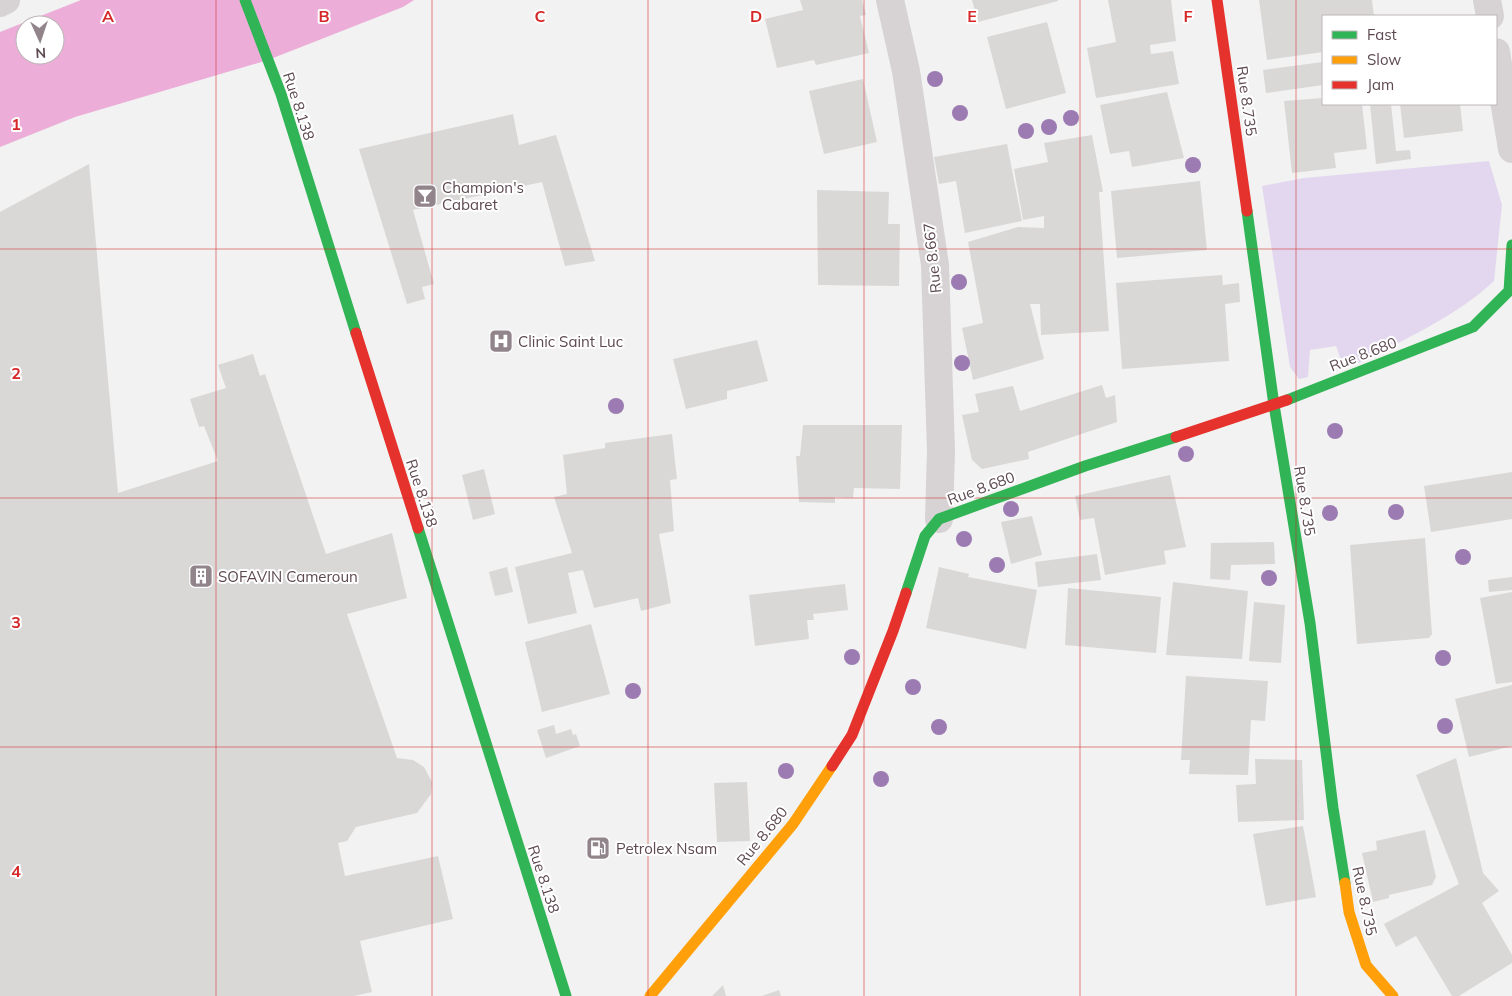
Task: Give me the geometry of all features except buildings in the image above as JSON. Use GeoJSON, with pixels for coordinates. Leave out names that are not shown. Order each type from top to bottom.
{"type":"FeatureCollection","features":[{"type":"Feature","properties":{"kind":"street"},"geometry":{"type":"LineString","coordinates":[[0,3],[6,0]]}},
{"type":"Feature","properties":{"kind":"street","name":"Rue 8.138"},"geometry":{"type":"LineString","coordinates":[[245,0],[280,94],[566,996]]}},
{"type":"Feature","properties":{"kind":"street","name":"Rue 8.667"},"geometry":{"type":"LineString","coordinates":[[890,0],[906,71],[935,265],[941,451],[939,519]]}},
{"type":"Feature","properties":{"kind":"street","name":"Rue 8.735"},"geometry":{"type":"LineString","coordinates":[[1217,0],[1274,405],[1310,624],[1333,808],[1349,912],[1366,965],[1393,996]]}},
{"type":"Feature","properties":{"kind":"street"},"geometry":{"type":"LineString","coordinates":[[1487,0],[1490,15]]}},
{"type":"Feature","properties":{"kind":"street"},"geometry":{"type":"LineString","coordinates":[[1497,58],[1512,149]]}},
{"type":"Feature","properties":{"kind":"street","name":"Rue 8.680"},"geometry":{"type":"LineString","coordinates":[[650,996],[793,824],[852,735],[893,631],[925,536],[939,519],[1086,466],[1274,405],[1473,327],[1510,297],[1512,245]]}},
{"type":"Feature","properties":{"kind":"shaded area"},"geometry":{"type":"Polygon","coordinates":[[[81,0],[414,0],[403,7],[268,60],[75,117],[0,147],[0,32],[15,26],[15,65],[65,65],[65,15],[43,15],[81,0]]]}},
{"type":"Feature","properties":{"kind":"shaded area"},"geometry":{"type":"Polygon","coordinates":[[[1489,161],[1502,205],[1494,281],[1463,306],[1445,317],[1355,365],[1343,366],[1336,346],[1310,350],[1308,377],[1299,379],[1290,367],[1262,186],[1304,178],[1489,161]]]}},
{"type":"Feature","properties":{"kind":"traffic: fast"},"geometry":{"type":"LineString","coordinates":[[245,0],[281,94],[356,333]]}},
{"type":"Feature","properties":{"kind":"traffic: fast"},"geometry":{"type":"LineString","coordinates":[[1247,211],[1274,405],[1310,623],[1333,808],[1345,883]]}},
{"type":"Feature","properties":{"kind":"traffic: fast"},"geometry":{"type":"LineString","coordinates":[[1287,400],[1473,327],[1509,291],[1512,245]]}},
{"type":"Feature","properties":{"kind":"traffic: fast"},"geometry":{"type":"LineString","coordinates":[[906,593],[925,536],[939,519],[1085,466],[1176,437]]}},
{"type":"Feature","properties":{"kind":"traffic: fast"},"geometry":{"type":"LineString","coordinates":[[418,528],[566,996]]}},
{"type":"Feature","properties":{"kind":"traffic: slow"},"geometry":{"type":"LineString","coordinates":[[650,996],[793,824],[832,766]]}},
{"type":"Feature","properties":{"kind":"traffic: slow"},"geometry":{"type":"LineString","coordinates":[[1345,883],[1349,912],[1366,965],[1393,996]]}},
{"type":"Feature","properties":{"kind":"traffic: jam"},"geometry":{"type":"LineString","coordinates":[[1217,0],[1247,211]]}},
{"type":"Feature","properties":{"kind":"traffic: jam"},"geometry":{"type":"LineString","coordinates":[[356,333],[418,528]]}},
{"type":"Feature","properties":{"kind":"traffic: jam"},"geometry":{"type":"LineString","coordinates":[[1176,437],[1287,400]]}},
{"type":"Feature","properties":{"kind":"traffic: jam"},"geometry":{"type":"LineString","coordinates":[[832,766],[852,735],[906,593]]}},
{"type":"Feature","properties":{"kind":"place","name":"Champion's Cabaret"},"geometry":{"type":"Point","coordinates":[425,196]}},
{"type":"Feature","properties":{"kind":"place","name":"Clinic Saint Luc"},"geometry":{"type":"Point","coordinates":[501,341]}},
{"type":"Feature","properties":{"kind":"place","name":"SOFAVIN Cameroun"},"geometry":{"type":"Point","coordinates":[201,576]}},
{"type":"Feature","properties":{"kind":"place","name":"Petrolex Nsam"},"geometry":{"type":"Point","coordinates":[598,848]}}]}
